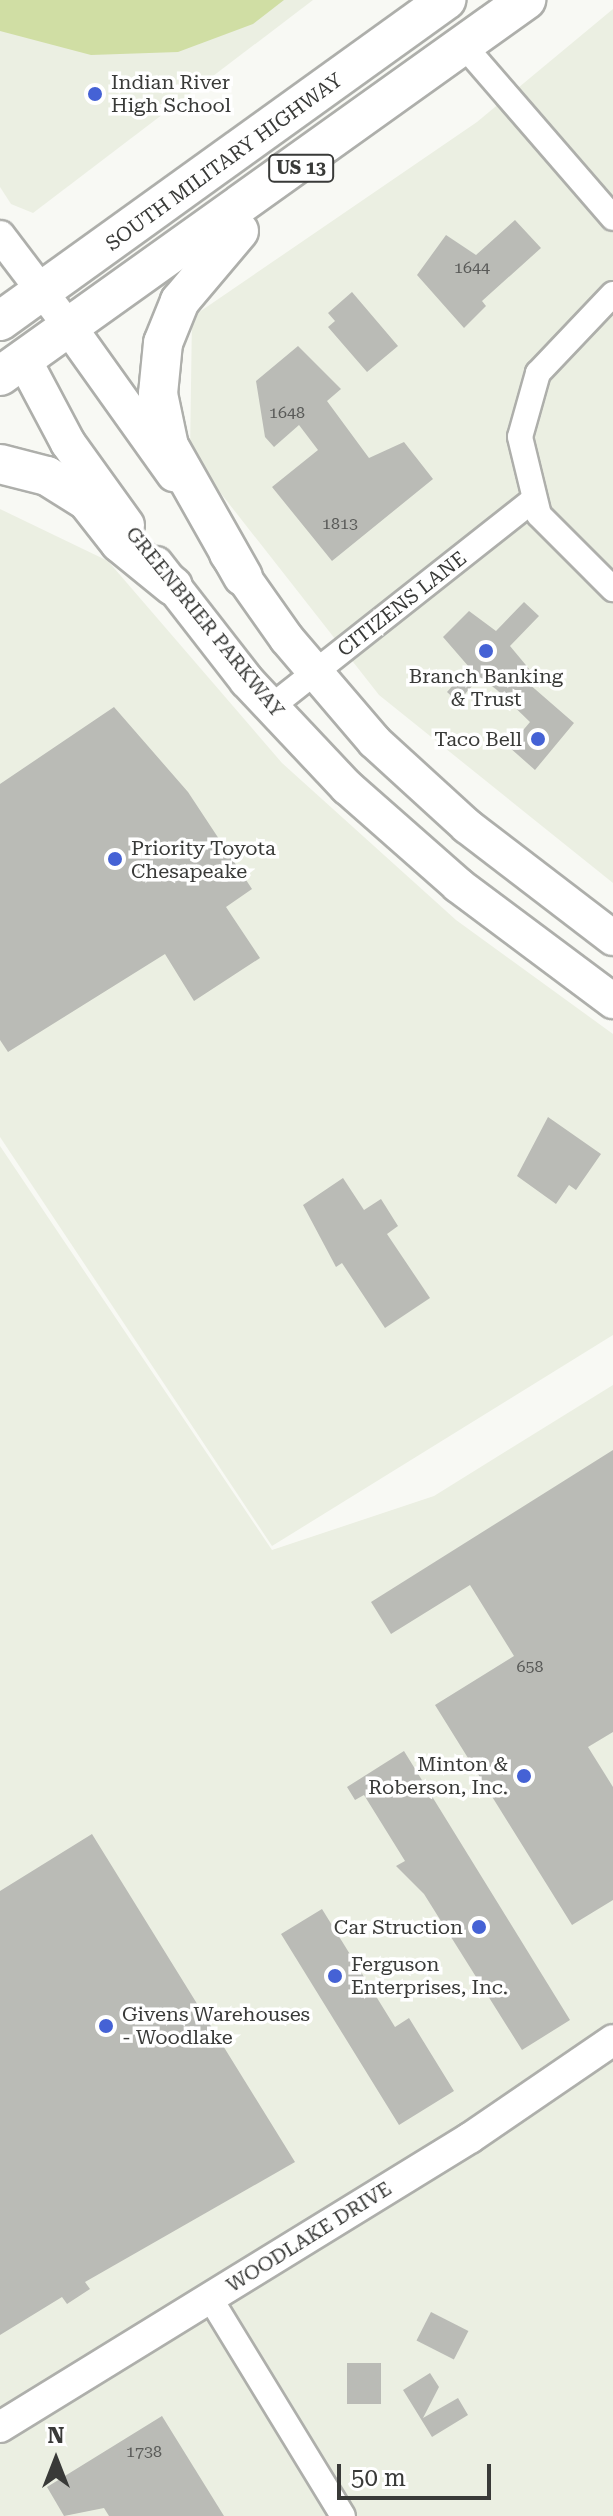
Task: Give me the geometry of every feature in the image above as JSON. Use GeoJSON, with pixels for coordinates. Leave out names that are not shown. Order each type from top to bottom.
{"type":"FeatureCollection","features":[{"type":"Feature","properties":{"kind":"main road","name":"SOUTH MILITARY HIGHWAY"},"geometry":{"type":"LineString","coordinates":[[0,321],[446,0]]}},
{"type":"Feature","properties":{"kind":"main road","name":"US 13"},"geometry":{"type":"LineString","coordinates":[[12,368],[396,99],[526,0]]}},
{"type":"Feature","properties":{"kind":"main road"},"geometry":{"type":"LineString","coordinates":[[243,577],[164,431],[158,394],[163,343],[202,268],[253,220],[331,165],[396,99]]}},
{"type":"Feature","properties":{"kind":"main road"},"geometry":{"type":"LineString","coordinates":[[69,327],[243,577],[314,673],[467,826],[613,938]]}},
{"type":"Feature","properties":{"kind":"main road","name":"GREENBRIER PARKWAY"},"geometry":{"type":"LineString","coordinates":[[12,368],[173,586],[271,707],[412,846],[613,1001]]}},
{"type":"Feature","properties":{"kind":"main road"},"geometry":{"type":"LineString","coordinates":[[0,464],[47,476],[87,501],[120,543],[173,586]]}},
{"type":"Feature","properties":{"kind":"street"},"geometry":{"type":"LineString","coordinates":[[465,47],[613,218]]}},
{"type":"Feature","properties":{"kind":"street"},"geometry":{"type":"LineString","coordinates":[[0,236],[69,327]]}},
{"type":"Feature","properties":{"kind":"street"},"geometry":{"type":"LineString","coordinates":[[613,294],[538,373],[520,437],[532,501],[556,537],[613,589]]}},
{"type":"Feature","properties":{"kind":"street"},"geometry":{"type":"LineString","coordinates":[[0,321],[12,368]]}},
{"type":"Feature","properties":{"kind":"street","name":"CITIZENS LANE"},"geometry":{"type":"LineString","coordinates":[[271,707],[532,501]]}},
{"type":"Feature","properties":{"kind":"street","name":"WOODLAKE DRIVE"},"geometry":{"type":"LineString","coordinates":[[0,2427],[210,2298],[613,2040]]}},
{"type":"Feature","properties":{"kind":"street"},"geometry":{"type":"LineString","coordinates":[[210,2298],[343,2516]]}},
{"type":"Feature","properties":{"kind":"shaded area","name":"Indian River High School"},"geometry":{"type":"Polygon","coordinates":[[[0,0],[313,0],[33,213],[11,204],[0,187],[0,0]]]}},
{"type":"Feature","properties":{"kind":"shaded area"},"geometry":{"type":"Polygon","coordinates":[[[613,9],[613,883],[379,695],[190,454],[192,317],[477,122],[613,9]]]}},
{"type":"Feature","properties":{"kind":"shaded area"},"geometry":{"type":"Polygon","coordinates":[[[0,509],[108,561],[282,763],[456,920],[613,1034],[613,1335],[272,1546],[0,1137],[0,509]]]}},
{"type":"Feature","properties":{"kind":"shaded area"},"geometry":{"type":"Polygon","coordinates":[[[0,1146],[272,1550],[434,1496],[613,1385],[613,2516],[0,2516],[0,1146]]]}},
{"type":"Feature","properties":{"kind":"green space"},"geometry":{"type":"Polygon","coordinates":[[[0,0],[284,0],[253,24],[178,52],[91,55],[0,31],[0,0]]]}},
{"type":"Feature","properties":{"kind":"building"},"geometry":{"type":"Polygon","coordinates":[[[515,220],[541,248],[482,301],[486,306],[464,328],[417,275],[446,235],[476,255],[515,220]]]}},
{"type":"Feature","properties":{"kind":"building"},"geometry":{"type":"Polygon","coordinates":[[[352,292],[398,346],[367,372],[328,327],[335,321],[328,313],[352,292]]]}},
{"type":"Feature","properties":{"kind":"building"},"geometry":{"type":"Polygon","coordinates":[[[298,346],[341,389],[327,401],[369,458],[404,442],[433,479],[332,561],[272,487],[318,450],[299,425],[274,447],[265,437],[256,381],[298,346]]]}},
{"type":"Feature","properties":{"kind":"building"},"geometry":{"type":"Polygon","coordinates":[[[524,602],[539,616],[510,646],[535,676],[528,683],[574,723],[535,770],[509,747],[530,722],[497,690],[480,677],[458,702],[447,692],[469,667],[443,637],[469,611],[496,631],[524,602]]]}},
{"type":"Feature","properties":{"kind":"building","name":"Priority Toyota Chesapeake"},"geometry":{"type":"Polygon","coordinates":[[[114,707],[188,792],[252,889],[226,907],[260,958],[194,1001],[165,954],[8,1052],[0,1040],[0,784],[114,707]]]}},
{"type":"Feature","properties":{"kind":"building"},"geometry":{"type":"Polygon","coordinates":[[[548,1117],[601,1154],[576,1190],[569,1185],[556,1204],[517,1176],[548,1117]]]}},
{"type":"Feature","properties":{"kind":"building"},"geometry":{"type":"Polygon","coordinates":[[[343,1178],[364,1210],[381,1199],[398,1226],[387,1234],[430,1298],[385,1328],[342,1263],[336,1267],[303,1205],[343,1178]]]}},
{"type":"Feature","properties":{"kind":"building"},"geometry":{"type":"Polygon","coordinates":[[[613,1450],[613,1732],[588,1747],[613,1787],[613,1900],[572,1925],[435,1705],[514,1656],[470,1585],[391,1634],[371,1602],[613,1450]]]}},
{"type":"Feature","properties":{"kind":"building","name":"Car Struction"},"geometry":{"type":"Polygon","coordinates":[[[404,1751],[570,2020],[522,2050],[424,1894],[396,1866],[405,1861],[364,1795],[355,1800],[347,1787],[404,1751]]]}},
{"type":"Feature","properties":{"kind":"building","name":"Givens Warehouses - Woodlake"},"geometry":{"type":"Polygon","coordinates":[[[92,1834],[295,2162],[85,2282],[90,2289],[67,2304],[62,2297],[0,2335],[0,1891],[92,1834]]]}},
{"type":"Feature","properties":{"kind":"building","name":"Ferguson Enterprises, Inc."},"geometry":{"type":"Polygon","coordinates":[[[322,1909],[395,2027],[409,2018],[454,2091],[399,2125],[281,1934],[322,1909]]]}},
{"type":"Feature","properties":{"kind":"building"},"geometry":{"type":"Polygon","coordinates":[[[431,2312],[468,2331],[454,2360],[416,2341],[431,2312]]]}},
{"type":"Feature","properties":{"kind":"building"},"geometry":{"type":"Polygon","coordinates":[[[347,2363],[381,2363],[381,2404],[347,2404],[347,2363]]]}},
{"type":"Feature","properties":{"kind":"building"},"geometry":{"type":"Polygon","coordinates":[[[430,2373],[439,2387],[423,2418],[458,2398],[468,2415],[432,2437],[403,2390],[430,2373]]]}},
{"type":"Feature","properties":{"kind":"building"},"geometry":{"type":"Polygon","coordinates":[[[162,2416],[224,2516],[109,2516],[104,2508],[64,2516],[47,2487],[162,2416]]]}},
{"type":"Feature","properties":{"kind":"place","name":"Indian River High School"},"geometry":{"type":"Point","coordinates":[95,94]}},
{"type":"Feature","properties":{"kind":"place","name":"Branch Banking & Trust"},"geometry":{"type":"Point","coordinates":[486,651]}},
{"type":"Feature","properties":{"kind":"place","name":"Taco Bell"},"geometry":{"type":"Point","coordinates":[538,739]}},
{"type":"Feature","properties":{"kind":"place","name":"Priority Toyota Chesapeake"},"geometry":{"type":"Point","coordinates":[115,859]}},
{"type":"Feature","properties":{"kind":"place","name":"Minton & Roberson, Inc."},"geometry":{"type":"Point","coordinates":[524,1776]}},
{"type":"Feature","properties":{"kind":"place","name":"Car Struction"},"geometry":{"type":"Point","coordinates":[479,1927]}},
{"type":"Feature","properties":{"kind":"place","name":"Ferguson Enterprises, Inc."},"geometry":{"type":"Point","coordinates":[335,1976]}},
{"type":"Feature","properties":{"kind":"place","name":"Givens Warehouses - Woodlake"},"geometry":{"type":"Point","coordinates":[106,2026]}}]}
